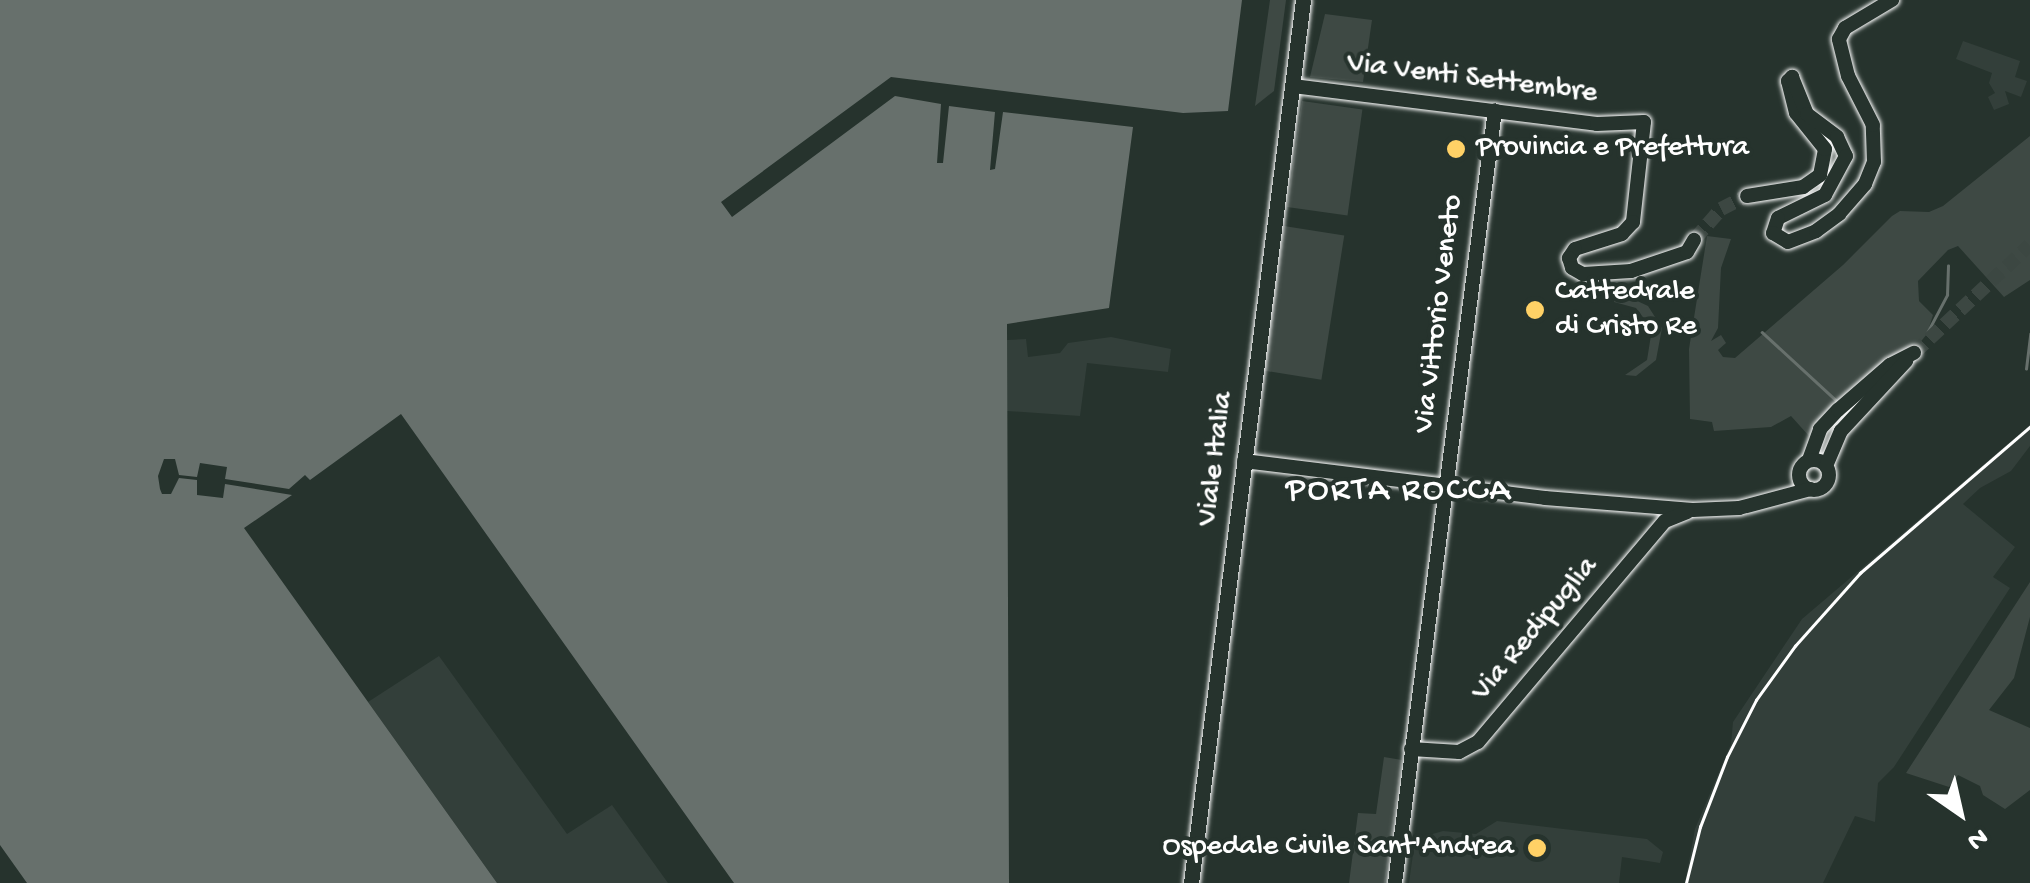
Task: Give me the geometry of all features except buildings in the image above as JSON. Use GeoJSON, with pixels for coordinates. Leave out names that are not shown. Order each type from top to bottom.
{"type":"FeatureCollection","features":[{"type":"Feature","properties":{"kind":"main road","name":"Viale Italia"},"geometry":{"type":"LineString","coordinates":[[1191,883],[1307,0]]}},
{"type":"Feature","properties":{"kind":"street"},"geometry":{"type":"LineString","coordinates":[[1747,196],[1803,187],[1820,174],[1825,149],[1796,113],[1788,81],[1792,76],[1807,114],[1838,137],[1846,156],[1825,195],[1778,218],[1773,233],[1788,242],[1816,231],[1839,214],[1864,184],[1874,162],[1873,125],[1848,76],[1839,40],[1845,28],[1892,0]]}},
{"type":"Feature","properties":{"kind":"street","name":"Via Venti Settembre"},"geometry":{"type":"LineString","coordinates":[[1293,86],[1596,124],[1644,122],[1633,222],[1622,234],[1575,248],[1569,258],[1572,268],[1583,274],[1631,271],[1687,252],[1694,240]]}},
{"type":"Feature","properties":{"kind":"street","name":"Via Vittorio Veneto"},"geometry":{"type":"LineString","coordinates":[[1395,883],[1489,109]]}},
{"type":"Feature","properties":{"kind":"street"},"geometry":{"type":"LineString","coordinates":[[1244,461],[1639,507],[1693,510],[1760,503],[1827,482],[1826,466],[1841,432],[1914,353],[1890,365],[1838,410],[1820,429],[1809,460],[1798,476],[1760,503]]}},
{"type":"Feature","properties":{"kind":"street"},"geometry":{"type":"LineString","coordinates":[[1809,460],[1826,466]]}},
{"type":"Feature","properties":{"kind":"street"},"geometry":{"type":"LineString","coordinates":[[1798,476],[1811,490]]}},
{"type":"Feature","properties":{"kind":"street"},"geometry":{"type":"LineString","coordinates":[[1639,507],[1654,519],[1652,537]]}},
{"type":"Feature","properties":{"kind":"street","name":"Via Redipuglia"},"geometry":{"type":"LineString","coordinates":[[1412,749],[1459,752],[1478,742],[1652,537],[1670,518],[1693,510]]}},
{"type":"Feature","properties":{"kind":"shaded area"},"geometry":{"type":"Polygon","coordinates":[[[0,0],[1242,0],[1228,111],[1183,113],[891,77],[721,202],[732,217],[895,96],[941,104],[937,163],[943,163],[949,106],[995,112],[990,170],[995,169],[1003,112],[1133,127],[1109,308],[1007,324],[1009,883],[734,883],[401,414],[310,480],[305,475],[289,489],[225,479],[227,467],[200,463],[197,477],[179,475],[175,459],[164,459],[158,476],[160,489],[162,494],[171,494],[179,478],[197,480],[197,495],[223,498],[225,484],[292,495],[244,528],[497,883],[27,883],[0,845],[0,0]]]}},
{"type":"Feature","properties":{"kind":"shaded area"},"geometry":{"type":"Polygon","coordinates":[[[1270,0],[1286,0],[1274,91],[1255,106],[1270,0]]]}},
{"type":"Feature","properties":{"kind":"shaded area"},"geometry":{"type":"Polygon","coordinates":[[[1325,14],[1372,20],[1363,82],[1310,77],[1325,14]]]}},
{"type":"Feature","properties":{"kind":"shaded area"},"geometry":{"type":"Polygon","coordinates":[[[1963,41],[2020,61],[2015,77],[2027,81],[2021,97],[2005,91],[2009,104],[1994,110],[1988,97],[1995,93],[1989,83],[1992,73],[1956,59],[1963,41]]]}},
{"type":"Feature","properties":{"kind":"shaded area"},"geometry":{"type":"Polygon","coordinates":[[[1302,101],[1362,109],[1348,215],[1287,207],[1302,101]]]}},
{"type":"Feature","properties":{"kind":"shaded area"},"geometry":{"type":"Polygon","coordinates":[[[2030,136],[2030,280],[2004,297],[1958,246],[1948,250],[1918,281],[1919,301],[1933,315],[1927,334],[1918,345],[1870,373],[1809,436],[1791,416],[1771,427],[1714,431],[1712,422],[1690,419],[1689,349],[1707,236],[1731,239],[1721,268],[1718,328],[1711,341],[1721,335],[1726,343],[1718,350],[1723,357],[1735,358],[1843,265],[1892,216],[1900,211],[1929,212],[1943,206],[2030,136]]]}},
{"type":"Feature","properties":{"kind":"shaded area"},"geometry":{"type":"Polygon","coordinates":[[[1284,226],[1344,236],[1321,380],[1261,370],[1284,226]]]}},
{"type":"Feature","properties":{"kind":"shaded area"},"geometry":{"type":"Polygon","coordinates":[[[1616,291],[1648,306],[1662,328],[1656,360],[1636,376],[1625,375],[1647,360],[1652,329],[1636,308],[1614,302],[1616,291]]]}},
{"type":"Feature","properties":{"kind":"shaded area"},"geometry":{"type":"Polygon","coordinates":[[[1111,337],[1171,349],[1168,372],[1087,363],[1080,416],[1007,411],[1007,340],[1026,339],[1028,357],[1060,353],[1068,343],[1111,337]]]}},
{"type":"Feature","properties":{"kind":"shaded area"},"geometry":{"type":"Polygon","coordinates":[[[2030,425],[2030,446],[2011,471],[1980,488],[1963,504],[2015,547],[1993,577],[2010,588],[1894,767],[1878,783],[1875,822],[1855,816],[1823,883],[1685,883],[1695,829],[1731,744],[1733,722],[1802,619],[2030,425]]]}},
{"type":"Feature","properties":{"kind":"shaded area"},"geometry":{"type":"Polygon","coordinates":[[[2030,582],[2030,617],[2014,678],[1989,710],[2030,728],[2030,790],[2005,809],[1983,795],[1980,786],[1958,775],[1949,787],[1906,773],[2030,582]]]}},
{"type":"Feature","properties":{"kind":"shaded area"},"geometry":{"type":"Polygon","coordinates":[[[439,656],[567,834],[612,805],[668,883],[497,883],[368,702],[439,656]]]}},
{"type":"Feature","properties":{"kind":"shaded area"},"geometry":{"type":"Polygon","coordinates":[[[1384,757],[1402,760],[1385,883],[1349,883],[1358,813],[1376,814],[1384,757]]]}},
{"type":"Feature","properties":{"kind":"shaded area","name":"Ospedale Civile Sant'Andrea"},"geometry":{"type":"Polygon","coordinates":[[[1497,821],[1647,839],[1663,852],[1660,863],[1622,857],[1619,883],[1409,883],[1415,839],[1443,831],[1476,834],[1497,821]]]}},
{"type":"Feature","properties":{"kind":"waterway"},"geometry":{"type":"LineString","coordinates":[[1927,333],[1947,295],[1948,266]]}},
{"type":"Feature","properties":{"kind":"waterway"},"geometry":{"type":"LineString","coordinates":[[1762,332],[1837,401]]}},
{"type":"Feature","properties":{"kind":"waterway"},"geometry":{"type":"LineString","coordinates":[[2026,369],[2030,334]]}},
{"type":"Feature","properties":{"kind":"tunnel"},"geometry":{"type":"LineString","coordinates":[[1694,240],[1721,209],[1747,196]]}},
{"type":"Feature","properties":{"kind":"tunnel"},"geometry":{"type":"LineString","coordinates":[[1914,353],[2030,245]]}},
{"type":"Feature","properties":{"kind":"railway"},"geometry":{"type":"LineString","coordinates":[[1686,883],[1700,827],[1727,757],[1756,700],[1795,646],[1860,573],[2030,427]]}},
{"type":"Feature","properties":{"kind":"place","name":"Provincia e Prefettura"},"geometry":{"type":"Point","coordinates":[1456,149]}},
{"type":"Feature","properties":{"kind":"place","name":"Cattedrale di Cristo Re"},"geometry":{"type":"Point","coordinates":[1535,310]}},
{"type":"Feature","properties":{"kind":"place","name":"Ospedale Civile Sant'Andrea"},"geometry":{"type":"Point","coordinates":[1537,848]}},
{"type":"Feature","properties":{"kind":"district","name":"PORTA ROCCA"},"geometry":{"type":"Point","coordinates":[1399,492]}}]}
